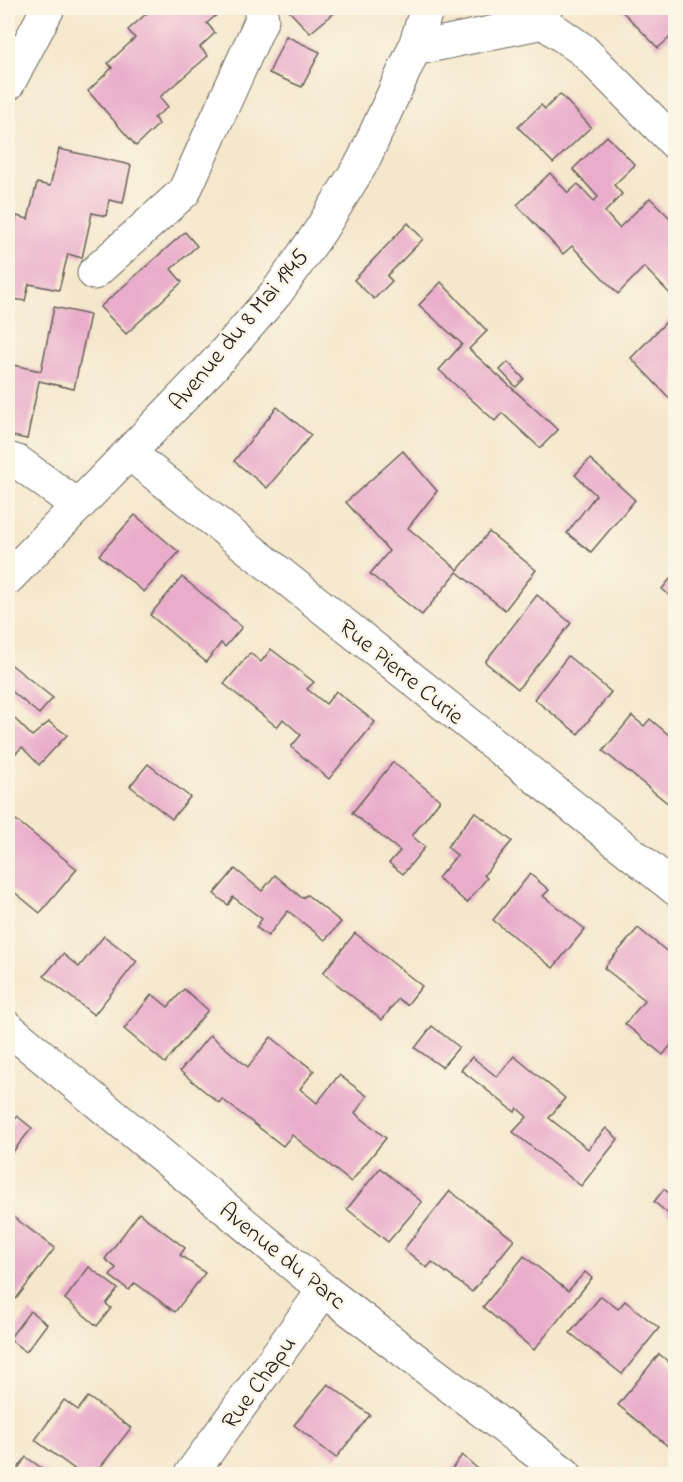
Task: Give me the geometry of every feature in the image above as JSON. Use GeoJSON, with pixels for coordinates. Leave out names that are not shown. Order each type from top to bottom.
{"type":"FeatureCollection","features":[{"type":"Feature","properties":{"kind":"street"},"geometry":{"type":"LineString","coordinates":[[8,84],[48,8]]}},
{"type":"Feature","properties":{"kind":"street"},"geometry":{"type":"LineString","coordinates":[[94,273],[184,192],[262,19],[260,8]]}},
{"type":"Feature","properties":{"kind":"street","name":"Avenue du 8 Mai 1945"},"geometry":{"type":"LineString","coordinates":[[8,578],[214,365],[283,283],[320,231],[363,161],[414,49],[427,8]]}},
{"type":"Feature","properties":{"kind":"street"},"geometry":{"type":"LineString","coordinates":[[414,49],[545,15],[583,50],[675,144]]}},
{"type":"Feature","properties":{"kind":"street","name":"Rue Pierre Curie"},"geometry":{"type":"LineString","coordinates":[[129,453],[675,889]]}},
{"type":"Feature","properties":{"kind":"street"},"geometry":{"type":"LineString","coordinates":[[13,461],[78,506]]}},
{"type":"Feature","properties":{"kind":"street","name":"Avenue du Parc"},"geometry":{"type":"LineString","coordinates":[[8,1028],[324,1290],[565,1474]]}},
{"type":"Feature","properties":{"kind":"street","name":"Rue Chapu"},"geometry":{"type":"LineString","coordinates":[[191,1474],[324,1290]]}},
{"type":"Feature","properties":{"kind":"building"},"geometry":{"type":"Polygon","coordinates":[[[225,8],[207,23],[215,33],[200,47],[208,56],[160,97],[168,107],[154,118],[159,124],[136,146],[88,91],[112,68],[108,63],[135,38],[128,30],[147,13],[144,9],[225,8]]]}},
{"type":"Feature","properties":{"kind":"building"},"geometry":{"type":"Polygon","coordinates":[[[291,8],[340,8],[310,33],[288,10],[291,8]]]}},
{"type":"Feature","properties":{"kind":"building"},"geometry":{"type":"Polygon","coordinates":[[[619,8],[675,8],[675,33],[658,48],[619,8]]]}},
{"type":"Feature","properties":{"kind":"building"},"geometry":{"type":"Polygon","coordinates":[[[286,36],[320,52],[302,87],[269,73],[286,36]]]}},
{"type":"Feature","properties":{"kind":"building"},"geometry":{"type":"Polygon","coordinates":[[[560,94],[591,127],[553,163],[518,127],[541,105],[545,109],[560,94]]]}},
{"type":"Feature","properties":{"kind":"building"},"geometry":{"type":"Polygon","coordinates":[[[607,136],[635,165],[614,185],[622,194],[605,212],[619,228],[650,198],[675,223],[675,299],[644,267],[618,294],[572,246],[563,254],[517,205],[550,173],[568,193],[578,184],[594,201],[598,197],[573,169],[607,136]]]}},
{"type":"Feature","properties":{"kind":"building"},"geometry":{"type":"Polygon","coordinates":[[[59,149],[131,165],[123,203],[109,200],[106,216],[92,213],[82,258],[68,254],[59,290],[29,284],[25,301],[8,298],[8,241],[11,242],[17,216],[28,219],[37,183],[50,186],[59,149]]]}},
{"type":"Feature","properties":{"kind":"building"},"geometry":{"type":"Polygon","coordinates":[[[408,223],[423,239],[387,276],[392,281],[374,299],[354,280],[408,223]]]}},
{"type":"Feature","properties":{"kind":"building"},"geometry":{"type":"Polygon","coordinates":[[[185,232],[197,246],[171,269],[182,282],[126,334],[100,307],[185,232]]]}},
{"type":"Feature","properties":{"kind":"building"},"geometry":{"type":"Polygon","coordinates":[[[441,282],[487,331],[469,349],[558,430],[540,448],[502,413],[495,421],[439,370],[462,344],[419,305],[441,282]]]}},
{"type":"Feature","properties":{"kind":"building"},"geometry":{"type":"Polygon","coordinates":[[[54,307],[90,315],[74,389],[39,381],[27,439],[8,435],[8,364],[41,371],[54,307]]]}},
{"type":"Feature","properties":{"kind":"building"},"geometry":{"type":"Polygon","coordinates":[[[671,317],[675,322],[675,404],[631,358],[671,317]]]}},
{"type":"Feature","properties":{"kind":"building"},"geometry":{"type":"Polygon","coordinates":[[[508,362],[524,379],[516,387],[500,370],[508,362]]]}},
{"type":"Feature","properties":{"kind":"building"},"geometry":{"type":"Polygon","coordinates":[[[277,407],[311,435],[267,488],[234,461],[277,407]]]}},
{"type":"Feature","properties":{"kind":"building"},"geometry":{"type":"Polygon","coordinates":[[[403,451],[437,491],[408,528],[458,570],[489,532],[536,570],[505,610],[457,572],[422,615],[370,574],[389,551],[346,502],[403,451]]]}},
{"type":"Feature","properties":{"kind":"building"},"geometry":{"type":"Polygon","coordinates":[[[590,459],[635,500],[591,552],[567,533],[596,495],[575,475],[590,459]]]}},
{"type":"Feature","properties":{"kind":"building"},"geometry":{"type":"Polygon","coordinates":[[[135,515],[179,552],[144,592],[99,555],[135,515]]]}},
{"type":"Feature","properties":{"kind":"building"},"geometry":{"type":"Polygon","coordinates":[[[675,573],[675,600],[662,589],[675,573]]]}},
{"type":"Feature","properties":{"kind":"building"},"geometry":{"type":"Polygon","coordinates":[[[182,577],[242,627],[225,647],[221,643],[206,662],[150,615],[182,577]]]}},
{"type":"Feature","properties":{"kind":"building"},"geometry":{"type":"Polygon","coordinates":[[[537,595],[571,623],[518,689],[485,662],[537,595]]]}},
{"type":"Feature","properties":{"kind":"building"},"geometry":{"type":"Polygon","coordinates":[[[271,649],[314,682],[307,689],[326,704],[336,691],[375,722],[329,779],[291,747],[301,735],[283,719],[277,727],[224,684],[250,653],[261,662],[271,649]]]}},
{"type":"Feature","properties":{"kind":"building"},"geometry":{"type":"Polygon","coordinates":[[[568,656],[611,692],[578,734],[534,699],[568,656]]]}},
{"type":"Feature","properties":{"kind":"building"},"geometry":{"type":"Polygon","coordinates":[[[8,662],[53,698],[39,714],[8,688],[8,662]]]}},
{"type":"Feature","properties":{"kind":"building"},"geometry":{"type":"Polygon","coordinates":[[[8,712],[32,736],[49,722],[67,735],[39,765],[22,747],[8,761],[8,712]]]}},
{"type":"Feature","properties":{"kind":"building"},"geometry":{"type":"Polygon","coordinates":[[[632,716],[644,726],[650,719],[675,740],[675,809],[603,751],[632,716]]]}},
{"type":"Feature","properties":{"kind":"building"},"geometry":{"type":"Polygon","coordinates":[[[393,762],[440,800],[412,836],[425,847],[403,874],[389,863],[400,851],[352,813],[393,762]]]}},
{"type":"Feature","properties":{"kind":"building"},"geometry":{"type":"Polygon","coordinates":[[[148,764],[190,797],[172,819],[130,786],[148,764]]]}},
{"type":"Feature","properties":{"kind":"building"},"geometry":{"type":"Polygon","coordinates":[[[475,812],[512,841],[484,875],[487,878],[467,903],[438,878],[457,855],[447,847],[475,812]]]}},
{"type":"Feature","properties":{"kind":"building"},"geometry":{"type":"Polygon","coordinates":[[[16,820],[77,869],[40,913],[8,887],[8,829],[16,820]]]}},
{"type":"Feature","properties":{"kind":"building"},"geometry":{"type":"Polygon","coordinates":[[[235,869],[262,891],[275,875],[302,898],[307,895],[341,922],[325,940],[288,911],[268,936],[256,927],[262,919],[233,897],[228,905],[214,894],[235,869]]]}},
{"type":"Feature","properties":{"kind":"building"},"geometry":{"type":"Polygon","coordinates":[[[530,874],[549,890],[543,896],[585,929],[553,968],[493,920],[530,874]]]}},
{"type":"Feature","properties":{"kind":"building"},"geometry":{"type":"Polygon","coordinates":[[[638,928],[675,958],[675,1040],[663,1055],[625,1024],[645,1000],[604,968],[638,928]]]}},
{"type":"Feature","properties":{"kind":"building"},"geometry":{"type":"Polygon","coordinates":[[[355,933],[422,986],[407,1005],[398,999],[382,1020],[323,973],[355,933]]]}},
{"type":"Feature","properties":{"kind":"building"},"geometry":{"type":"Polygon","coordinates":[[[104,936],[137,961],[94,1015],[44,976],[63,954],[79,967],[104,936]]]}},
{"type":"Feature","properties":{"kind":"building"},"geometry":{"type":"Polygon","coordinates":[[[184,989],[208,1010],[165,1063],[124,1029],[152,994],[168,1007],[184,989]]]}},
{"type":"Feature","properties":{"kind":"building"},"geometry":{"type":"Polygon","coordinates":[[[432,1026],[459,1047],[442,1067],[415,1048],[432,1026]]]}},
{"type":"Feature","properties":{"kind":"building"},"geometry":{"type":"Polygon","coordinates":[[[210,1035],[248,1067],[271,1037],[314,1071],[300,1089],[317,1103],[339,1075],[367,1096],[355,1113],[386,1138],[351,1182],[292,1135],[283,1146],[222,1099],[219,1103],[180,1071],[210,1035]]]}},
{"type":"Feature","properties":{"kind":"building"},"geometry":{"type":"Polygon","coordinates":[[[514,1056],[565,1098],[549,1118],[588,1149],[606,1128],[618,1139],[581,1186],[513,1132],[527,1117],[517,1108],[515,1112],[461,1070],[472,1057],[497,1077],[514,1056]]]}},
{"type":"Feature","properties":{"kind":"building"},"geometry":{"type":"Polygon","coordinates":[[[17,1116],[32,1128],[11,1154],[8,1151],[8,1130],[17,1116]]]}},
{"type":"Feature","properties":{"kind":"building"},"geometry":{"type":"Polygon","coordinates":[[[380,1168],[422,1202],[388,1242],[347,1209],[380,1168]]]}},
{"type":"Feature","properties":{"kind":"building"},"geometry":{"type":"Polygon","coordinates":[[[664,1189],[675,1198],[675,1219],[654,1202],[664,1189]]]}},
{"type":"Feature","properties":{"kind":"building"},"geometry":{"type":"Polygon","coordinates":[[[450,1191],[514,1240],[472,1292],[432,1262],[427,1268],[404,1249],[450,1191]]]}},
{"type":"Feature","properties":{"kind":"building"},"geometry":{"type":"Polygon","coordinates":[[[8,1213],[55,1248],[16,1299],[8,1293],[8,1213]]]}},
{"type":"Feature","properties":{"kind":"building"},"geometry":{"type":"Polygon","coordinates":[[[139,1213],[185,1248],[180,1255],[205,1273],[175,1312],[135,1283],[129,1290],[110,1276],[116,1268],[105,1259],[139,1213]]]}},
{"type":"Feature","properties":{"kind":"building"},"geometry":{"type":"Polygon","coordinates":[[[524,1256],[568,1291],[585,1272],[592,1278],[534,1350],[483,1307],[524,1256]]]}},
{"type":"Feature","properties":{"kind":"building"},"geometry":{"type":"Polygon","coordinates":[[[89,1267],[118,1289],[106,1304],[111,1308],[97,1326],[65,1299],[89,1267]]]}},
{"type":"Feature","properties":{"kind":"building"},"geometry":{"type":"Polygon","coordinates":[[[601,1296],[618,1309],[625,1301],[659,1328],[622,1374],[570,1333],[601,1296]]]}},
{"type":"Feature","properties":{"kind":"building"},"geometry":{"type":"Polygon","coordinates":[[[30,1311],[47,1324],[26,1352],[9,1339],[30,1311]]]}},
{"type":"Feature","properties":{"kind":"building"},"geometry":{"type":"Polygon","coordinates":[[[659,1354],[675,1367],[675,1441],[670,1448],[618,1405],[659,1354]]]}},
{"type":"Feature","properties":{"kind":"building"},"geometry":{"type":"Polygon","coordinates":[[[328,1384],[370,1415],[336,1458],[294,1425],[328,1384]]]}},
{"type":"Feature","properties":{"kind":"building"},"geometry":{"type":"Polygon","coordinates":[[[88,1397],[131,1428],[95,1474],[75,1474],[77,1471],[35,1440],[64,1400],[78,1410],[88,1397]]]}},
{"type":"Feature","properties":{"kind":"building"},"geometry":{"type":"Polygon","coordinates":[[[462,1455],[478,1469],[474,1474],[448,1474],[462,1455]]]}},
{"type":"Feature","properties":{"kind":"building"},"geometry":{"type":"Polygon","coordinates":[[[26,1457],[50,1474],[14,1474],[26,1457]]]}}]}
